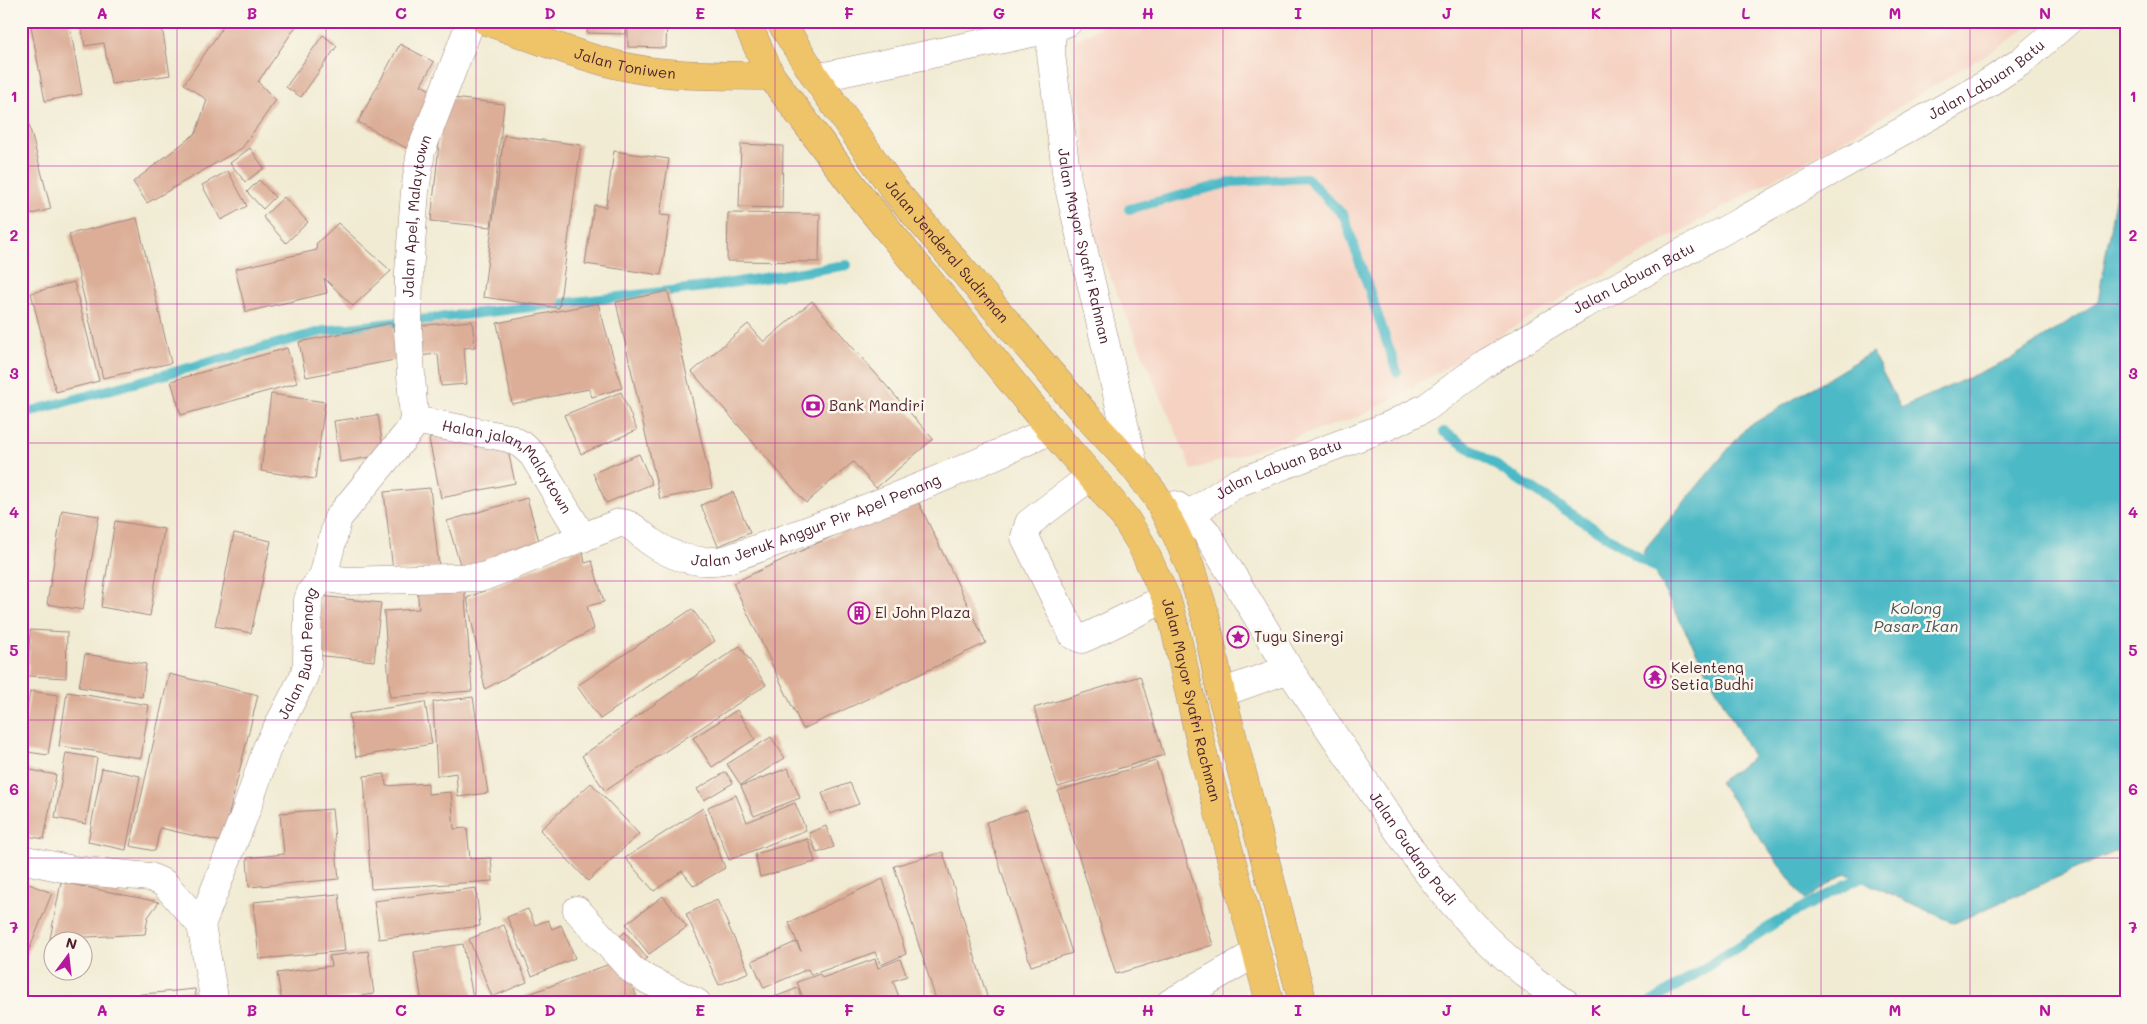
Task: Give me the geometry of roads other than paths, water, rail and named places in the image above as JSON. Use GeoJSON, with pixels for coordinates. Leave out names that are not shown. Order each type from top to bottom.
{"type":"FeatureCollection","features":[{"type":"Feature","properties":{"kind":"main road","name":"Jalan Toniwen"},"geometry":{"type":"LineString","coordinates":[[486,21],[609,62],[648,71],[677,74],[771,76]]}},
{"type":"Feature","properties":{"kind":"main road"},"geometry":{"type":"LineString","coordinates":[[746,21],[771,76],[862,198],[1051,430]]}},
{"type":"Feature","properties":{"kind":"main road","name":"Jalan Jenderal Sudirman"},"geometry":{"type":"LineString","coordinates":[[780,21],[816,78],[895,191],[1087,416],[1134,468]]}},
{"type":"Feature","properties":{"kind":"main road","name":"Jalan Mayor Syafri Rachman"},"geometry":{"type":"LineString","coordinates":[[1051,430],[1125,518],[1141,544],[1166,598],[1203,754],[1270,1003]]}},
{"type":"Feature","properties":{"kind":"main road","name":"Jalan Mayor Syafri Rachman"},"geometry":{"type":"LineString","coordinates":[[1134,468],[1156,496],[1176,534],[1205,614],[1221,693],[1304,1003]]}},
{"type":"Feature","properties":{"kind":"street","name":"Jalan Apel, Malaytown"},"geometry":{"type":"LineString","coordinates":[[414,420],[408,330],[408,299],[415,192],[421,151],[471,21]]}},
{"type":"Feature","properties":{"kind":"street","name":"Jalan Labuan Batu"},"geometry":{"type":"LineString","coordinates":[[1190,514],[1236,483],[1388,426],[1427,407],[1483,365],[1581,306],[1740,222],[1985,85],[2019,63],[2068,21]]}},
{"type":"Feature","properties":{"kind":"street"},"geometry":{"type":"LineString","coordinates":[[816,78],[1057,24]]}},
{"type":"Feature","properties":{"kind":"street","name":"Jalan Mayor Syafri Rahman"},"geometry":{"type":"LineString","coordinates":[[1057,24],[1051,54],[1067,179],[1134,468]]}},
{"type":"Feature","properties":{"kind":"street"},"geometry":{"type":"LineString","coordinates":[[323,577],[338,518],[410,430],[414,420]]}},
{"type":"Feature","properties":{"kind":"street","name":"Halan jalan,Malaytown"},"geometry":{"type":"LineString","coordinates":[[414,420],[510,438],[522,445],[533,456],[583,538]]}},
{"type":"Feature","properties":{"kind":"street","name":"Jalan Jeruk Anggur Pir Apel Penang"},"geometry":{"type":"LineString","coordinates":[[583,538],[618,523],[628,524],[652,542],[684,558],[696,562],[728,559],[869,509],[1051,430]]}},
{"type":"Feature","properties":{"kind":"street"},"geometry":{"type":"LineString","coordinates":[[1091,476],[1028,523],[1025,532],[1025,537],[1073,635],[1082,639],[1166,598]]}},
{"type":"Feature","properties":{"kind":"street"},"geometry":{"type":"LineString","coordinates":[[1156,496],[1190,514]]}},
{"type":"Feature","properties":{"kind":"street","name":"Jalan Gudang Padi"},"geometry":{"type":"LineString","coordinates":[[1190,514],[1206,532],[1289,669],[1420,863],[1454,906],[1508,958],[1543,988],[1566,1003]]}},
{"type":"Feature","properties":{"kind":"street","name":"Jalan Buah Penang"},"geometry":{"type":"LineString","coordinates":[[200,925],[248,808],[267,748],[304,676],[307,664],[308,600],[310,592],[323,577],[345,581],[483,577],[583,538]]}},
{"type":"Feature","properties":{"kind":"street"},"geometry":{"type":"LineString","coordinates":[[1221,693],[1289,669]]}},
{"type":"Feature","properties":{"kind":"street"},"geometry":{"type":"LineString","coordinates":[[21,859],[73,870],[158,879],[175,894],[200,925],[215,1003]]}},
{"type":"Feature","properties":{"kind":"street"},"geometry":{"type":"LineString","coordinates":[[578,910],[631,969],[648,980],[697,1003]]}},
{"type":"Feature","properties":{"kind":"street"},"geometry":{"type":"LineString","coordinates":[[1170,1003],[1256,952]]}},
{"type":"Feature","properties":{"kind":"water","name":"Kolong Pasar Ikan"},"geometry":{"type":"Polygon","coordinates":[[[2126,179],[2126,847],[1954,923],[1845,873],[1805,900],[1719,782],[1753,758],[1643,551],[1746,428],[1872,352],[1901,408],[2012,358],[2098,302],[2117,186],[2126,179]]]}},
{"type":"Feature","properties":{"kind":"waterway"},"geometry":{"type":"LineString","coordinates":[[1129,209],[1232,182],[1307,178],[1344,216],[1397,372]]}},
{"type":"Feature","properties":{"kind":"waterway"},"geometry":{"type":"LineString","coordinates":[[21,414],[323,331],[705,287],[847,265]]}},
{"type":"Feature","properties":{"kind":"waterway"},"geometry":{"type":"LineString","coordinates":[[1444,432],[1662,572]]}},
{"type":"Feature","properties":{"kind":"waterway"},"geometry":{"type":"LineString","coordinates":[[1650,1003],[1780,920],[1868,873]]}},
{"type":"Feature","properties":{"kind":"place","name":"Bank Mandiri"},"geometry":{"type":"Point","coordinates":[813,406]}},
{"type":"Feature","properties":{"kind":"place","name":"El John Plaza"},"geometry":{"type":"Point","coordinates":[859,613]}},
{"type":"Feature","properties":{"kind":"place","name":"Tugu Sinergi"},"geometry":{"type":"Point","coordinates":[1238,637]}},
{"type":"Feature","properties":{"kind":"place","name":"Kelenteng Setia Budhi"},"geometry":{"type":"Point","coordinates":[1655,677]}}]}
